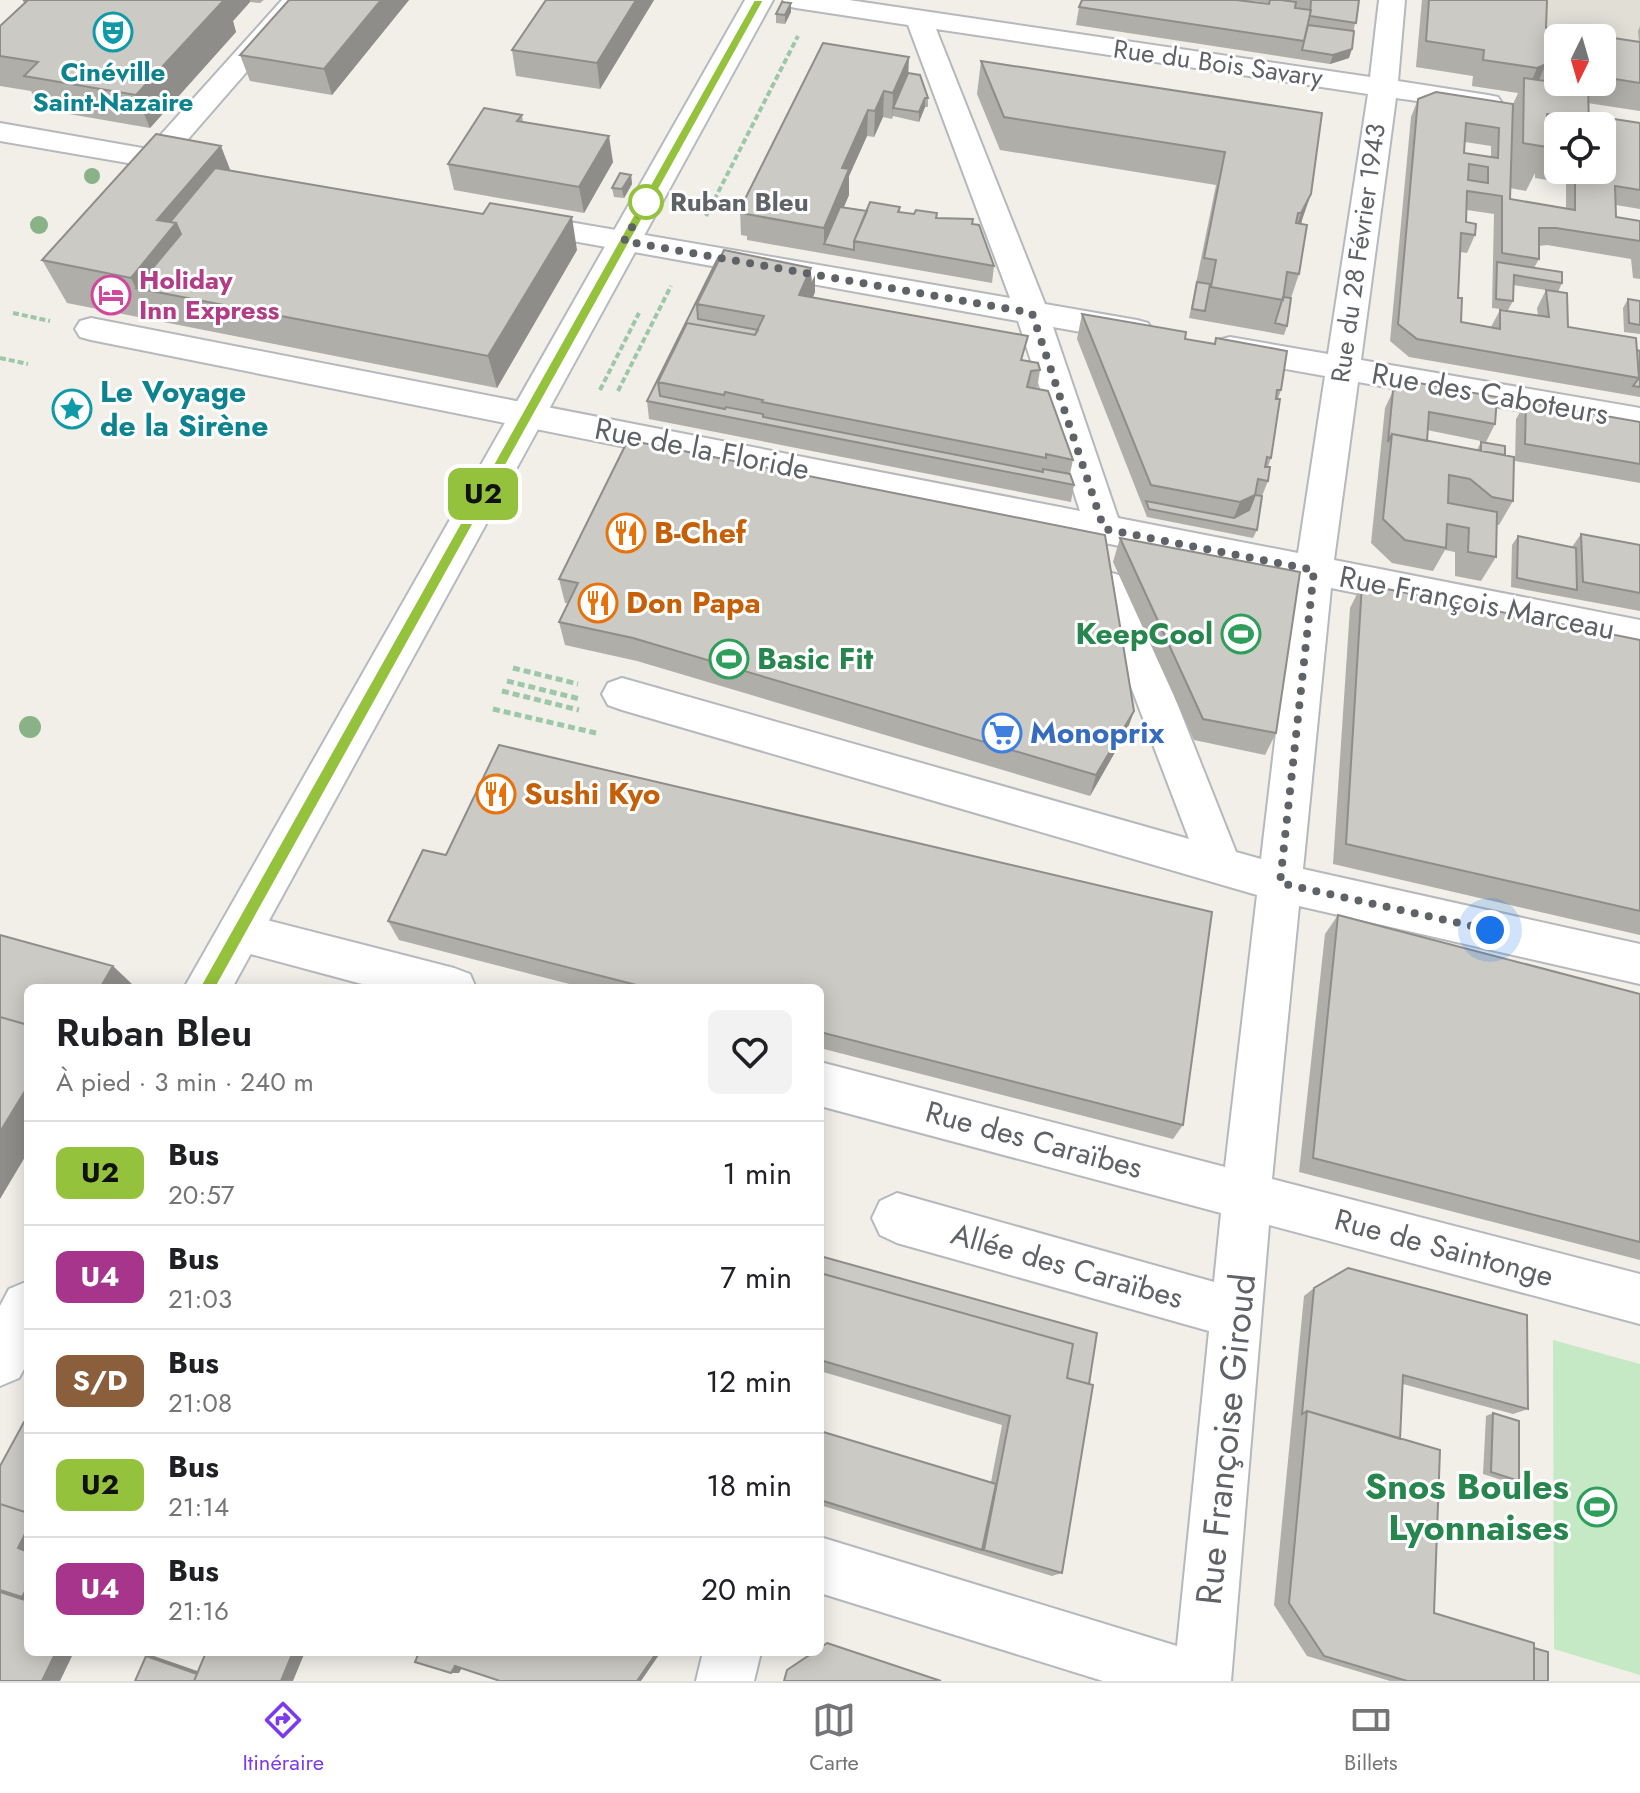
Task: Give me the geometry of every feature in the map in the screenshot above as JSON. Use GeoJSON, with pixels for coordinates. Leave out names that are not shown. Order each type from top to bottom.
{"type":"FeatureCollection","features":[{"type":"Feature","properties":{"kind":"street"},"geometry":{"type":"LineString","coordinates":[[155,159],[296,0]]}},
{"type":"Feature","properties":{"kind":"street"},"geometry":{"type":"LineString","coordinates":[[209,984],[383,651],[527,415],[759,0]]}},
{"type":"Feature","properties":{"kind":"street","name":"Rue du Bois Savary"},"geometry":{"type":"LineString","coordinates":[[796,0],[1515,107]]}},
{"type":"Feature","properties":{"kind":"street","name":"Rue du 28 Février 1943"},"geometry":{"type":"LineString","coordinates":[[1280,883],[1312,585],[1383,87],[1392,0]]}},
{"type":"Feature","properties":{"kind":"street"},"geometry":{"type":"LineString","coordinates":[[919,19],[1032,313],[1104,529]]}},
{"type":"Feature","properties":{"kind":"street"},"geometry":{"type":"LineString","coordinates":[[0,132],[227,171]]}},
{"type":"Feature","properties":{"kind":"street","name":"Rue des Caboteurs"},"geometry":{"type":"LineString","coordinates":[[486,217],[1640,420]]}},
{"type":"Feature","properties":{"kind":"street","name":"Rue de la Floride"},"geometry":{"type":"LineString","coordinates":[[91,329],[1104,529],[1312,585]]}},
{"type":"Feature","properties":{"kind":"street","name":"Rue François Marceau"},"geometry":{"type":"LineString","coordinates":[[1312,585],[1640,635]]}},
{"type":"Feature","properties":{"kind":"street"},"geometry":{"type":"LineString","coordinates":[[1112,587],[1220,865]]}},
{"type":"Feature","properties":{"kind":"street"},"geometry":{"type":"LineString","coordinates":[[606,698],[1280,883],[1640,964]]}},
{"type":"Feature","properties":{"kind":"street","name":"Rue Françoise Giroud"},"geometry":{"type":"LineString","coordinates":[[1199,1681],[1280,883]]}},
{"type":"Feature","properties":{"kind":"street"},"geometry":{"type":"LineString","coordinates":[[239,932],[439,984]]}},
{"type":"Feature","properties":{"kind":"street","name":"Rue des Caraïbes"},"geometry":{"type":"LineString","coordinates":[[824,1085],[1249,1178]]}},
{"type":"Feature","properties":{"kind":"street","name":"Rue de Saintonge"},"geometry":{"type":"LineString","coordinates":[[1249,1178],[1640,1299]]}},
{"type":"Feature","properties":{"kind":"street","name":"Allée des Caraïbes"},"geometry":{"type":"LineString","coordinates":[[897,1218],[1237,1314]]}},
{"type":"Feature","properties":{"kind":"street"},"geometry":{"type":"LineString","coordinates":[[824,1566],[1199,1681]]}},
{"type":"Feature","properties":{"kind":"street"},"geometry":{"type":"LineString","coordinates":[[725,1681],[731,1656]]}},
{"type":"Feature","properties":{"kind":"path"},"geometry":{"type":"LineString","coordinates":[[0,358],[28,364]]}},
{"type":"Feature","properties":{"kind":"path"},"geometry":{"type":"LineString","coordinates":[[513,668],[606,698]]}},
{"type":"Feature","properties":{"kind":"path"},"geometry":{"type":"LineString","coordinates":[[507,681],[606,698]]}},
{"type":"Feature","properties":{"kind":"path"},"geometry":{"type":"LineString","coordinates":[[502,691],[584,711]]}},
{"type":"Feature","properties":{"kind":"path"},"geometry":{"type":"LineString","coordinates":[[493,709],[604,735]]}},
{"type":"Feature","properties":{"kind":"shaded area"},"geometry":{"type":"Polygon","coordinates":[[[1422,0],[1640,0],[1640,111],[1472,86],[1473,76],[1416,67],[1422,0]]]}},
{"type":"Feature","properties":{"kind":"green space","name":"Snos Boules Lyonnaises"},"geometry":{"type":"Polygon","coordinates":[[[1553,1340],[1640,1364],[1640,1675],[1554,1649],[1553,1340]]]}},
{"type":"Feature","properties":{"kind":"building"},"geometry":{"type":"Polygon","coordinates":[[[23,0],[224,0],[136,95],[24,76],[38,62],[0,56],[0,26],[27,1],[23,0]]]}},
{"type":"Feature","properties":{"kind":"building"},"geometry":{"type":"Polygon","coordinates":[[[289,0],[381,0],[324,69],[240,55],[289,0]]]}},
{"type":"Feature","properties":{"kind":"building"},"geometry":{"type":"Polygon","coordinates":[[[546,0],[636,0],[597,63],[512,50],[546,0]]]}},
{"type":"Feature","properties":{"kind":"building"},"geometry":{"type":"Polygon","coordinates":[[[1082,0],[1236,0],[1269,4],[1270,0],[1281,0],[1296,2],[1295,8],[1311,10],[1304,41],[1079,7],[1082,0]]]}},
{"type":"Feature","properties":{"kind":"building"},"geometry":{"type":"Polygon","coordinates":[[[1311,0],[1359,0],[1356,23],[1310,16],[1311,0]]]}},
{"type":"Feature","properties":{"kind":"building"},"geometry":{"type":"Polygon","coordinates":[[[1429,0],[1547,0],[1544,65],[1537,68],[1483,60],[1484,50],[1426,41],[1429,0]]]}},
{"type":"Feature","properties":{"kind":"building"},"geometry":{"type":"Polygon","coordinates":[[[782,2],[791,3],[785,15],[776,14],[782,2]]]}},
{"type":"Feature","properties":{"kind":"building"},"geometry":{"type":"Polygon","coordinates":[[[1308,25],[1354,31],[1352,49],[1333,55],[1302,50],[1308,25]]]}},
{"type":"Feature","properties":{"kind":"building"},"geometry":{"type":"Polygon","coordinates":[[[1616,38],[1640,42],[1640,83],[1616,79],[1616,38]]]}},
{"type":"Feature","properties":{"kind":"building"},"geometry":{"type":"Polygon","coordinates":[[[823,43],[909,57],[893,93],[884,91],[875,111],[868,110],[842,168],[849,169],[824,228],[746,214],[747,210],[740,209],[823,43]]]}},
{"type":"Feature","properties":{"kind":"building"},"geometry":{"type":"Polygon","coordinates":[[[981,61],[1322,113],[1311,194],[1301,213],[1298,213],[1296,223],[1307,225],[1299,274],[1287,272],[1283,300],[1211,287],[1216,260],[1204,258],[1225,152],[1004,117],[981,61]]]}},
{"type":"Feature","properties":{"kind":"building"},"geometry":{"type":"Polygon","coordinates":[[[908,73],[920,75],[928,98],[925,98],[919,112],[893,108],[908,73]]]}},
{"type":"Feature","properties":{"kind":"building"},"geometry":{"type":"Polygon","coordinates":[[[1524,78],[1544,81],[1544,96],[1588,96],[1589,112],[1544,112],[1544,146],[1523,143],[1524,78]]]}},
{"type":"Feature","properties":{"kind":"building"},"geometry":{"type":"Polygon","coordinates":[[[1436,92],[1513,104],[1510,199],[1575,210],[1575,184],[1616,184],[1616,119],[1640,123],[1640,190],[1615,186],[1616,217],[1640,221],[1640,241],[1539,228],[1539,259],[1502,253],[1502,196],[1467,191],[1466,222],[1476,224],[1475,235],[1461,233],[1458,298],[1462,298],[1461,322],[1500,329],[1500,310],[1549,317],[1546,290],[1567,293],[1568,327],[1636,338],[1639,378],[1417,339],[1398,324],[1418,99],[1436,92]],[[1466,123],[1464,153],[1498,158],[1499,128],[1466,123]],[[1469,164],[1468,180],[1488,183],[1488,167],[1469,164]]]}},
{"type":"Feature","properties":{"kind":"building"},"geometry":{"type":"Polygon","coordinates":[[[484,108],[522,115],[517,121],[609,136],[579,187],[448,164],[484,108]]]}},
{"type":"Feature","properties":{"kind":"building"},"geometry":{"type":"Polygon","coordinates":[[[156,134],[221,146],[157,220],[176,223],[131,278],[42,260],[156,134]]]}},
{"type":"Feature","properties":{"kind":"building"},"geometry":{"type":"Polygon","coordinates":[[[215,168],[483,214],[490,203],[572,217],[488,356],[136,288],[181,234],[176,223],[170,222],[215,168]]]}},
{"type":"Feature","properties":{"kind":"building"},"geometry":{"type":"Polygon","coordinates":[[[620,173],[631,175],[622,189],[612,188],[620,173]]]}},
{"type":"Feature","properties":{"kind":"building"},"geometry":{"type":"Polygon","coordinates":[[[870,202],[900,207],[898,212],[914,214],[916,210],[937,213],[936,218],[973,219],[972,224],[979,225],[994,266],[854,241],[870,202]]]}},
{"type":"Feature","properties":{"kind":"building"},"geometry":{"type":"Polygon","coordinates":[[[840,207],[867,211],[854,241],[854,250],[824,244],[840,207]]]}},
{"type":"Feature","properties":{"kind":"building"},"geometry":{"type":"Polygon","coordinates":[[[724,250],[811,268],[799,295],[1028,336],[1021,360],[1038,363],[1040,370],[1031,371],[1027,387],[1048,391],[1073,460],[1046,454],[1046,458],[725,392],[724,395],[658,382],[687,323],[755,335],[764,316],[697,304],[724,250]]]}},
{"type":"Feature","properties":{"kind":"building"},"geometry":{"type":"Polygon","coordinates":[[[718,258],[697,304],[698,319],[758,330],[755,335],[687,323],[658,382],[660,396],[1043,472],[1043,469],[1070,474],[1074,485],[647,401],[718,258]]]}},
{"type":"Feature","properties":{"kind":"building"},"geometry":{"type":"Polygon","coordinates":[[[1497,262],[1562,272],[1562,283],[1514,275],[1513,301],[1496,299],[1497,262]]]}},
{"type":"Feature","properties":{"kind":"building"},"geometry":{"type":"Polygon","coordinates":[[[1197,282],[1210,284],[1205,311],[1192,309],[1197,282]]]}},
{"type":"Feature","properties":{"kind":"building"},"geometry":{"type":"Polygon","coordinates":[[[1283,297],[1291,298],[1287,326],[1275,323],[1283,297]]]}},
{"type":"Feature","properties":{"kind":"building"},"geometry":{"type":"Polygon","coordinates":[[[1628,299],[1640,301],[1640,325],[1629,323],[1628,299]]]}},
{"type":"Feature","properties":{"kind":"building"},"geometry":{"type":"Polygon","coordinates":[[[1082,314],[1186,332],[1185,339],[1215,344],[1216,338],[1287,351],[1281,390],[1277,390],[1276,399],[1280,399],[1271,458],[1267,457],[1265,467],[1270,467],[1268,481],[1258,479],[1255,495],[1240,502],[1151,485],[1082,314]]]}},
{"type":"Feature","properties":{"kind":"building"},"geometry":{"type":"Polygon","coordinates":[[[1637,350],[1640,351],[1640,387],[1633,386],[1639,378],[1637,350]]]}},
{"type":"Feature","properties":{"kind":"building"},"geometry":{"type":"Polygon","coordinates":[[[1413,382],[1497,397],[1495,424],[1429,412],[1427,441],[1392,434],[1388,442],[1393,391],[1413,382]]]}},
{"type":"Feature","properties":{"kind":"building"},"geometry":{"type":"Polygon","coordinates":[[[1526,402],[1640,422],[1640,464],[1525,444],[1526,402]]]}},
{"type":"Feature","properties":{"kind":"building"},"geometry":{"type":"Polygon","coordinates":[[[1392,434],[1514,457],[1513,501],[1492,497],[1470,479],[1449,475],[1448,503],[1497,512],[1496,557],[1468,552],[1469,528],[1447,524],[1446,548],[1405,540],[1383,519],[1392,434]]]}},
{"type":"Feature","properties":{"kind":"building"},"geometry":{"type":"Polygon","coordinates":[[[628,440],[1105,535],[1134,711],[1096,775],[633,638],[559,622],[578,583],[559,579],[628,440]]]}},
{"type":"Feature","properties":{"kind":"building"},"geometry":{"type":"Polygon","coordinates":[[[1481,442],[1505,446],[1505,455],[1481,451],[1481,442]]]}},
{"type":"Feature","properties":{"kind":"building"},"geometry":{"type":"Polygon","coordinates":[[[1255,495],[1262,496],[1257,530],[1149,509],[1146,501],[1234,518],[1249,510],[1255,495]]]}},
{"type":"Feature","properties":{"kind":"building"},"geometry":{"type":"Polygon","coordinates":[[[1581,534],[1640,545],[1640,593],[1583,582],[1581,534]]]}},
{"type":"Feature","properties":{"kind":"building"},"geometry":{"type":"Polygon","coordinates":[[[1518,536],[1576,548],[1577,590],[1517,578],[1518,536]]]}},
{"type":"Feature","properties":{"kind":"building"},"geometry":{"type":"Polygon","coordinates":[[[1120,538],[1300,572],[1276,733],[1203,719],[1120,538]]]}},
{"type":"Feature","properties":{"kind":"building"},"geometry":{"type":"Polygon","coordinates":[[[1362,584],[1640,640],[1640,911],[1346,844],[1362,584]]]}},
{"type":"Feature","properties":{"kind":"building"},"geometry":{"type":"Polygon","coordinates":[[[499,745],[1212,912],[1183,1125],[824,1033],[824,984],[632,984],[388,921],[423,850],[446,855],[499,745]]]}},
{"type":"Feature","properties":{"kind":"building"},"geometry":{"type":"Polygon","coordinates":[[[1338,915],[1640,994],[1640,1242],[1313,1158],[1338,915]]]}},
{"type":"Feature","properties":{"kind":"building"},"geometry":{"type":"Polygon","coordinates":[[[0,935],[113,966],[102,984],[24,984],[24,1024],[0,1017],[0,935]]]}},
{"type":"Feature","properties":{"kind":"building"},"geometry":{"type":"Polygon","coordinates":[[[0,1017],[24,1024],[24,1093],[0,1132],[0,1017]]]}},
{"type":"Feature","properties":{"kind":"building"},"geometry":{"type":"Polygon","coordinates":[[[824,1257],[1097,1333],[1089,1384],[1067,1378],[1073,1344],[824,1274],[824,1257]]]}},
{"type":"Feature","properties":{"kind":"building"},"geometry":{"type":"Polygon","coordinates":[[[1348,1268],[1527,1315],[1528,1409],[1403,1375],[1400,1439],[1307,1411],[1302,1414],[1314,1288],[1348,1268]]]}},
{"type":"Feature","properties":{"kind":"building"},"geometry":{"type":"Polygon","coordinates":[[[824,1274],[1073,1344],[1067,1378],[1093,1385],[1062,1573],[984,1550],[1010,1416],[824,1361],[824,1274]]]}},
{"type":"Feature","properties":{"kind":"building"},"geometry":{"type":"Polygon","coordinates":[[[1307,1411],[1440,1450],[1434,1613],[1534,1643],[1534,1681],[1407,1681],[1324,1656],[1289,1603],[1307,1411]]]}},
{"type":"Feature","properties":{"kind":"building"},"geometry":{"type":"Polygon","coordinates":[[[1493,1413],[1519,1421],[1519,1481],[1491,1472],[1493,1413]]]}},
{"type":"Feature","properties":{"kind":"building"},"geometry":{"type":"Polygon","coordinates":[[[24,1422],[24,1512],[0,1504],[0,1466],[24,1422]]]}},
{"type":"Feature","properties":{"kind":"building"},"geometry":{"type":"Polygon","coordinates":[[[824,1432],[996,1484],[982,1550],[824,1501],[824,1432]]]}},
{"type":"Feature","properties":{"kind":"building"},"geometry":{"type":"Polygon","coordinates":[[[0,1504],[24,1512],[24,1536],[18,1548],[24,1550],[24,1593],[22,1597],[0,1590],[0,1504]]]}},
{"type":"Feature","properties":{"kind":"building"},"geometry":{"type":"Polygon","coordinates":[[[0,1592],[24,1600],[24,1656],[54,1656],[42,1681],[0,1681],[0,1592]]]}},
{"type":"Feature","properties":{"kind":"building"},"geometry":{"type":"Polygon","coordinates":[[[827,1643],[941,1681],[784,1681],[787,1670],[808,1656],[824,1656],[824,1645],[827,1643]]]}},
{"type":"Feature","properties":{"kind":"building"},"geometry":{"type":"Polygon","coordinates":[[[1534,1648],[1548,1652],[1548,1681],[1534,1681],[1534,1648]]]}},
{"type":"Feature","properties":{"kind":"building"},"geometry":{"type":"Polygon","coordinates":[[[146,1656],[197,1674],[194,1681],[135,1681],[146,1656]]]}},
{"type":"Feature","properties":{"kind":"building"},"geometry":{"type":"Polygon","coordinates":[[[204,1656],[291,1656],[281,1681],[194,1681],[204,1656]]]}},
{"type":"Feature","properties":{"kind":"building"},"geometry":{"type":"Polygon","coordinates":[[[417,1656],[654,1656],[637,1681],[500,1681],[455,1666],[451,1673],[415,1662],[417,1656]]]}},
{"type":"Feature","properties":{"kind":"bus line","name":"U2"},"geometry":{"type":"LineString","coordinates":[[209,984],[759,0]]}},
{"type":"Feature","properties":{"kind":"place","name":"Cinéville Saint-Nazaire"},"geometry":{"type":"Point","coordinates":[113,32]}},
{"type":"Feature","properties":{"kind":"place","name":"Ruban Bleu"},"geometry":{"type":"Point","coordinates":[646,202]}},
{"type":"Feature","properties":{"kind":"place","name":"Holiday Inn Express"},"geometry":{"type":"Point","coordinates":[111,295]}},
{"type":"Feature","properties":{"kind":"place","name":"Le Voyage de la Sirène"},"geometry":{"type":"Point","coordinates":[72,409]}},
{"type":"Feature","properties":{"kind":"place","name":"B-Chef"},"geometry":{"type":"Point","coordinates":[626,533]}},
{"type":"Feature","properties":{"kind":"place","name":"Don Papa"},"geometry":{"type":"Point","coordinates":[598,603]}},
{"type":"Feature","properties":{"kind":"place","name":"KeepCool"},"geometry":{"type":"Point","coordinates":[1241,634]}},
{"type":"Feature","properties":{"kind":"place","name":"Basic Fit"},"geometry":{"type":"Point","coordinates":[729,659]}},
{"type":"Feature","properties":{"kind":"place","name":"Monoprix"},"geometry":{"type":"Point","coordinates":[1002,733]}},
{"type":"Feature","properties":{"kind":"place","name":"Sushi Kyo"},"geometry":{"type":"Point","coordinates":[496,794]}},
{"type":"Feature","properties":{"kind":"place","name":"Snos Boules Lyonnaises"},"geometry":{"type":"Point","coordinates":[1597,1507]}},
{"type":"Feature","properties":{"kind":"route"},"geometry":{"type":"LineString","coordinates":[[646,202],[650,196],[624,241],[1032,313],[1104,529],[1314,570],[1280,883],[1490,930]]}}]}
